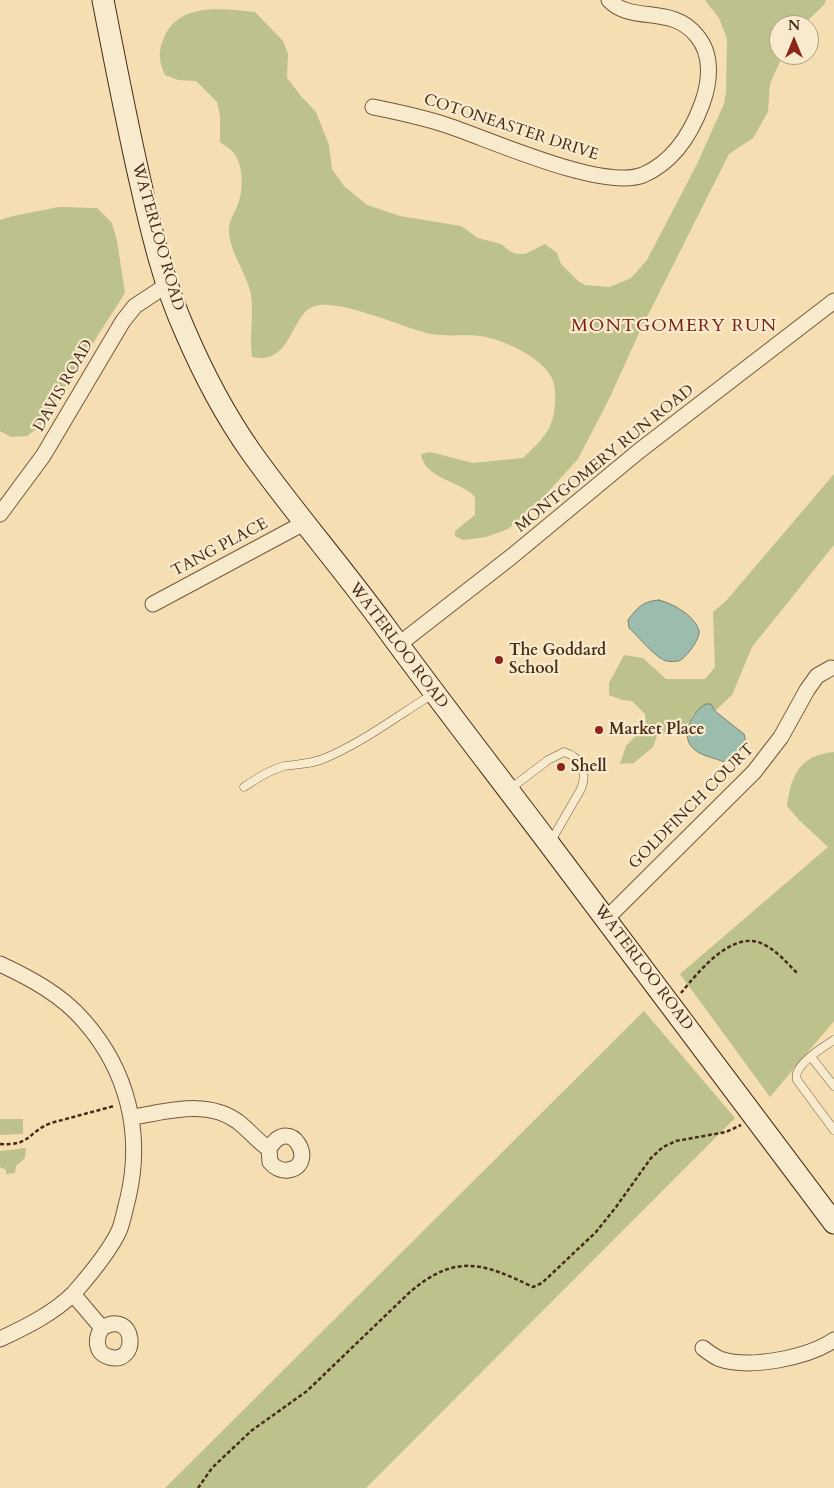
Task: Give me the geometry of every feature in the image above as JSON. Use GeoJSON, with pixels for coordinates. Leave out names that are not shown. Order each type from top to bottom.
{"type":"FeatureCollection","features":[{"type":"Feature","properties":{"kind":"main road","name":"WATERLOO ROAD"},"geometry":{"type":"LineString","coordinates":[[103,0],[135,159],[149,221],[167,285],[196,356],[226,412],[249,449],[304,523],[368,603],[433,694],[549,843],[834,1222]]}},
{"type":"Feature","properties":{"kind":"street","name":"COTONEASTER DRIVE"},"geometry":{"type":"LineString","coordinates":[[373,107],[416,116],[448,126],[564,167],[612,177],[628,178],[642,175],[661,164],[677,151],[687,135],[704,99],[708,83],[708,61],[698,36],[681,22],[669,17],[621,10],[609,0]]}},
{"type":"Feature","properties":{"kind":"street","name":"DAVIS ROAD"},"geometry":{"type":"LineString","coordinates":[[0,514],[43,456],[123,320],[135,306],[167,285]]}},
{"type":"Feature","properties":{"kind":"street","name":"MONTGOMERY RUN ROAD"},"geometry":{"type":"LineString","coordinates":[[398,645],[511,556],[639,451],[834,301]]}},
{"type":"Feature","properties":{"kind":"street","name":"TANG PLACE"},"geometry":{"type":"LineString","coordinates":[[153,604],[304,523]]}},
{"type":"Feature","properties":{"kind":"street","name":"GOLDFINCH COURT"},"geometry":{"type":"LineString","coordinates":[[606,919],[754,772],[781,737],[817,676],[831,668]]}},
{"type":"Feature","properties":{"kind":"street"},"geometry":{"type":"LineString","coordinates":[[0,964],[41,985],[84,1020],[101,1043],[115,1069],[128,1102],[132,1118],[134,1151],[132,1180],[118,1232],[95,1267],[72,1294],[49,1312],[0,1339]]}},
{"type":"Feature","properties":{"kind":"street"},"geometry":{"type":"LineString","coordinates":[[132,1118],[190,1108],[214,1111],[236,1121],[259,1143],[269,1149]]}},
{"type":"Feature","properties":{"kind":"street"},"geometry":{"type":"LineString","coordinates":[[72,1294],[102,1328]]}},
{"type":"Feature","properties":{"kind":"street"},"geometry":{"type":"LineString","coordinates":[[703,1348],[720,1359],[754,1362],[793,1357],[834,1340]]}},
{"type":"Feature","properties":{"kind":"lane"},"geometry":{"type":"LineString","coordinates":[[244,787],[266,772],[322,760],[359,740],[433,694]]}},
{"type":"Feature","properties":{"kind":"lane"},"geometry":{"type":"LineString","coordinates":[[509,791],[548,760],[564,752],[572,755],[583,766],[584,781],[582,789],[549,843]]}},
{"type":"Feature","properties":{"kind":"lane"},"geometry":{"type":"LineString","coordinates":[[834,1040],[811,1056],[797,1071],[796,1075],[798,1080],[831,1119],[834,1130]]}},
{"type":"Feature","properties":{"kind":"lane"},"geometry":{"type":"LineString","coordinates":[[811,1056],[834,1086]]}},
{"type":"Feature","properties":{"kind":"path"},"geometry":{"type":"LineString","coordinates":[[671,1006],[714,957],[741,942],[754,941],[765,944],[798,973]]}},
{"type":"Feature","properties":{"kind":"path"},"geometry":{"type":"LineString","coordinates":[[0,1144],[24,1142],[41,1126],[128,1102]]}},
{"type":"Feature","properties":{"kind":"path"},"geometry":{"type":"LineString","coordinates":[[198,1488],[212,1468],[251,1431],[307,1391],[426,1278],[455,1266],[490,1268],[533,1287],[542,1283],[596,1232],[651,1158],[663,1147],[676,1142],[726,1132],[742,1124],[753,1115]]}},
{"type":"Feature","properties":{"kind":"green space"},"geometry":{"type":"Polygon","coordinates":[[[705,0],[826,0],[824,5],[814,15],[769,15],[769,65],[779,65],[770,84],[768,112],[753,138],[729,154],[578,459],[538,503],[508,529],[486,537],[463,540],[455,536],[455,531],[475,515],[475,497],[469,491],[436,475],[424,463],[421,454],[430,452],[473,463],[523,458],[545,435],[552,421],[555,407],[553,380],[545,368],[530,356],[494,339],[478,336],[426,333],[370,314],[339,306],[326,305],[315,306],[307,311],[300,318],[290,338],[276,354],[265,358],[252,357],[251,295],[232,248],[229,231],[230,221],[241,193],[241,170],[236,156],[220,142],[220,116],[217,102],[196,81],[178,80],[165,75],[160,55],[165,35],[172,24],[193,12],[217,9],[255,12],[283,41],[288,54],[287,78],[316,112],[329,145],[332,169],[344,186],[367,205],[400,216],[461,226],[478,238],[501,244],[511,252],[518,254],[525,254],[545,244],[557,253],[561,264],[578,281],[585,285],[610,287],[631,278],[647,260],[698,162],[724,104],[727,39],[719,18],[705,0]]]}},
{"type":"Feature","properties":{"kind":"green space"},"geometry":{"type":"Polygon","coordinates":[[[59,207],[97,208],[112,223],[117,241],[125,293],[40,426],[27,436],[11,437],[0,431],[0,220],[59,207]]]}},
{"type":"Feature","properties":{"kind":"green space"},"geometry":{"type":"Polygon","coordinates":[[[834,474],[834,545],[752,647],[732,695],[715,711],[711,704],[693,714],[689,722],[680,729],[657,736],[653,747],[634,763],[620,764],[626,746],[646,725],[645,714],[632,701],[622,700],[609,695],[609,683],[624,655],[643,658],[666,679],[705,679],[715,667],[713,612],[726,601],[834,474]]]}},
{"type":"Feature","properties":{"kind":"green space"},"geometry":{"type":"Polygon","coordinates":[[[834,752],[834,1021],[770,1097],[680,974],[828,847],[787,806],[791,785],[805,762],[813,757],[834,752]]]}},
{"type":"Feature","properties":{"kind":"green space"},"geometry":{"type":"Polygon","coordinates":[[[644,1011],[735,1118],[366,1488],[165,1488],[644,1011]]]}},
{"type":"Feature","properties":{"kind":"green space"},"geometry":{"type":"Polygon","coordinates":[[[0,1119],[23,1119],[23,1134],[0,1135],[0,1119]]]}},
{"type":"Feature","properties":{"kind":"green space"},"geometry":{"type":"Polygon","coordinates":[[[26,1148],[25,1158],[16,1166],[15,1173],[6,1174],[6,1170],[0,1167],[0,1151],[26,1148]]]}},
{"type":"Feature","properties":{"kind":"shaded area"},"geometry":{"type":"Polygon","coordinates":[[[659,600],[676,607],[687,615],[699,630],[694,645],[685,657],[679,661],[671,662],[663,659],[653,652],[629,628],[628,620],[638,609],[649,602],[659,600]]]}},
{"type":"Feature","properties":{"kind":"shaded area"},"geometry":{"type":"Polygon","coordinates":[[[706,704],[711,704],[715,711],[744,734],[744,746],[729,762],[701,754],[690,745],[687,732],[689,725],[696,712],[706,704]]]}},
{"type":"Feature","properties":{"kind":"place","name":"The Goddard School"},"geometry":{"type":"Point","coordinates":[499,660]}},
{"type":"Feature","properties":{"kind":"place","name":"Market Place"},"geometry":{"type":"Point","coordinates":[599,730]}},
{"type":"Feature","properties":{"kind":"place","name":"Shell"},"geometry":{"type":"Point","coordinates":[561,767]}},
{"type":"Feature","properties":{"kind":"district","name":"MONTGOMERY RUN"},"geometry":{"type":"Point","coordinates":[674,327]}}]}
